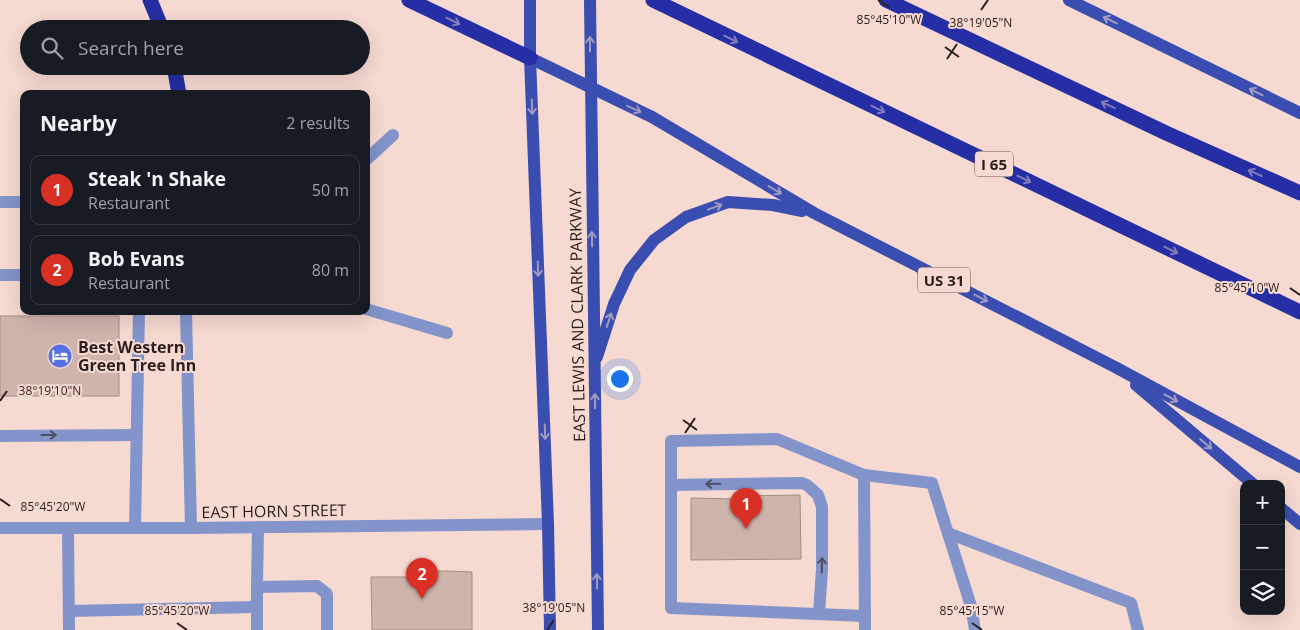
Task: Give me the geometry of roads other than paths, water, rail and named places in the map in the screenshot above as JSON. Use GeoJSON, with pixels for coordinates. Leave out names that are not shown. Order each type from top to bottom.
{"type":"FeatureCollection","features":[{"type":"Feature","properties":{"kind":"highway"},"geometry":{"type":"LineString","coordinates":[[150,0],[158,20]]}},
{"type":"Feature","properties":{"kind":"highway"},"geometry":{"type":"LineString","coordinates":[[409,0],[530,58]]}},
{"type":"Feature","properties":{"kind":"highway","name":"I 65"},"geometry":{"type":"LineString","coordinates":[[653,0],[1300,312]]}},
{"type":"Feature","properties":{"kind":"highway"},"geometry":{"type":"LineString","coordinates":[[886,0],[1166,132],[1300,192]]}},
{"type":"Feature","properties":{"kind":"highway"},"geometry":{"type":"LineString","coordinates":[[176,75],[178,90]]}},
{"type":"Feature","properties":{"kind":"main road","name":"EAST LEWIS AND CLARK PARKWAY"},"geometry":{"type":"LineString","coordinates":[[530,0],[530,58],[548,524],[550,630]]}},
{"type":"Feature","properties":{"kind":"main road","name":"EAST LEWIS AND CLARK PARKWAY"},"geometry":{"type":"LineString","coordinates":[[590,0],[598,630]]}},
{"type":"Feature","properties":{"kind":"main road"},"geometry":{"type":"LineString","coordinates":[[1069,0],[1300,114]]}},
{"type":"Feature","properties":{"kind":"main road","name":"US 31"},"geometry":{"type":"LineString","coordinates":[[530,58],[652,117],[814,213],[1115,367],[1300,467]]}},
{"type":"Feature","properties":{"kind":"main road"},"geometry":{"type":"LineString","coordinates":[[594,366],[614,304],[630,270],[654,240],[686,218],[728,202],[774,205],[814,213]]}},
{"type":"Feature","properties":{"kind":"main road"},"geometry":{"type":"LineString","coordinates":[[1115,367],[1248,480]]}},
{"type":"Feature","properties":{"kind":"main road"},"geometry":{"type":"LineString","coordinates":[[1285,511],[1300,524]]}},
{"type":"Feature","properties":{"kind":"street"},"geometry":{"type":"LineString","coordinates":[[370,156],[392,135]]}},
{"type":"Feature","properties":{"kind":"street"},"geometry":{"type":"LineString","coordinates":[[0,202],[20,202]]}},
{"type":"Feature","properties":{"kind":"street"},"geometry":{"type":"LineString","coordinates":[[0,275],[20,275]]}},
{"type":"Feature","properties":{"kind":"street"},"geometry":{"type":"LineString","coordinates":[[370,310],[447,333]]}},
{"type":"Feature","properties":{"kind":"street"},"geometry":{"type":"LineString","coordinates":[[135,528],[139,315]]}},
{"type":"Feature","properties":{"kind":"street"},"geometry":{"type":"LineString","coordinates":[[186,315],[191,528]]}},
{"type":"Feature","properties":{"kind":"street"},"geometry":{"type":"LineString","coordinates":[[0,436],[136,435]]}},
{"type":"Feature","properties":{"kind":"street"},"geometry":{"type":"LineString","coordinates":[[865,616],[671,608],[671,442],[777,439],[864,474],[932,483],[971,606],[975,630]]}},
{"type":"Feature","properties":{"kind":"street"},"geometry":{"type":"LineString","coordinates":[[864,474],[865,630]]}},
{"type":"Feature","properties":{"kind":"street"},"geometry":{"type":"LineString","coordinates":[[671,485],[807,485],[818,495],[822,507],[822,570],[819,614]]}},
{"type":"Feature","properties":{"kind":"street","name":"EAST HORN STREET"},"geometry":{"type":"LineString","coordinates":[[0,528],[548,524]]}},
{"type":"Feature","properties":{"kind":"street"},"geometry":{"type":"LineString","coordinates":[[256,630],[258,527]]}},
{"type":"Feature","properties":{"kind":"street"},"geometry":{"type":"LineString","coordinates":[[68,528],[69,630]]}},
{"type":"Feature","properties":{"kind":"street"},"geometry":{"type":"LineString","coordinates":[[948,533],[1131,603],[1138,630]]}},
{"type":"Feature","properties":{"kind":"street"},"geometry":{"type":"LineString","coordinates":[[258,587],[317,586],[327,594],[327,630]]}},
{"type":"Feature","properties":{"kind":"street"},"geometry":{"type":"LineString","coordinates":[[70,611],[257,607]]}},
{"type":"Feature","properties":{"kind":"place","name":"Best Western Green Tree Inn"},"geometry":{"type":"Point","coordinates":[60,356]}},
{"type":"Feature","properties":{"kind":"place","name":"Steak 'n Shake"},"geometry":{"type":"Point","coordinates":[746,529]}},
{"type":"Feature","properties":{"kind":"place","name":"Bob Evans"},"geometry":{"type":"Point","coordinates":[422,599]}}]}
